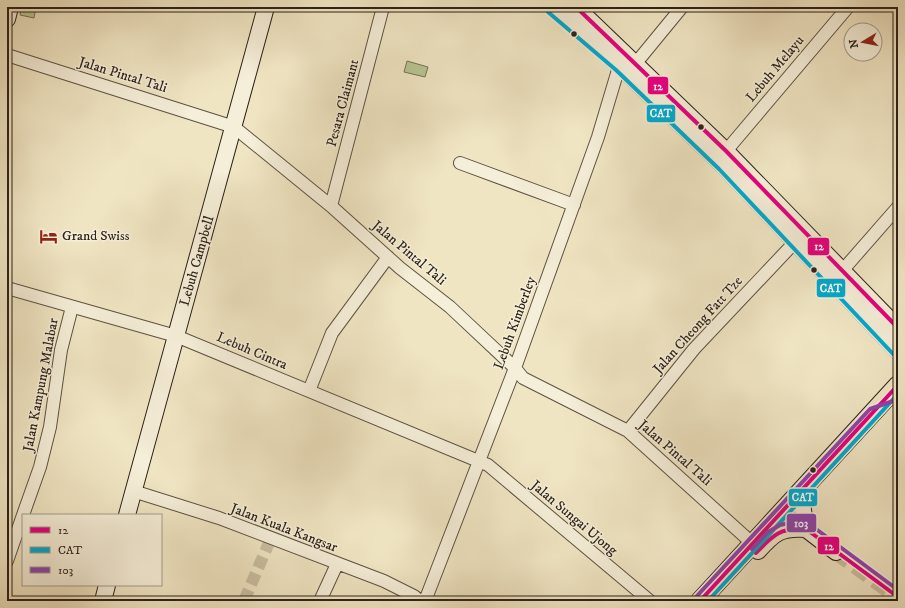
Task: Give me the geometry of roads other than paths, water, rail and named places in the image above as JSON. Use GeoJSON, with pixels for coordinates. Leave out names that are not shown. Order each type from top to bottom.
{"type":"FeatureCollection","features":[{"type":"Feature","properties":{"kind":"main road"},"geometry":{"type":"LineString","coordinates":[[7,19],[10,7]]}},
{"type":"Feature","properties":{"kind":"main road","name":"Lebuh Campbell"},"geometry":{"type":"LineString","coordinates":[[127,514],[266,7]]}},
{"type":"Feature","properties":{"kind":"main road"},"geometry":{"type":"LineString","coordinates":[[552,7],[621,59],[636,63],[726,151],[898,328]]}},
{"type":"Feature","properties":{"kind":"main road"},"geometry":{"type":"LineString","coordinates":[[576,7],[621,59],[898,351]]}},
{"type":"Feature","properties":{"kind":"main road"},"geometry":{"type":"LineString","coordinates":[[700,601],[752,543],[874,413],[897,385]]}},
{"type":"Feature","properties":{"kind":"main road"},"geometry":{"type":"LineString","coordinates":[[874,413],[898,406]]}},
{"type":"Feature","properties":{"kind":"main road"},"geometry":{"type":"LineString","coordinates":[[806,529],[802,504],[807,484]]}},
{"type":"Feature","properties":{"kind":"main road"},"geometry":{"type":"LineString","coordinates":[[712,601],[772,535],[779,531],[794,528],[806,529],[836,552]]}},
{"type":"Feature","properties":{"kind":"main road"},"geometry":{"type":"LineString","coordinates":[[103,601],[107,586]]}},
{"type":"Feature","properties":{"kind":"street","name":"Pesara Claimant"},"geometry":{"type":"LineString","coordinates":[[331,206],[383,7]]}},
{"type":"Feature","properties":{"kind":"street"},"geometry":{"type":"LineString","coordinates":[[636,63],[682,7]]}},
{"type":"Feature","properties":{"kind":"street","name":"Lebuh Melayu"},"geometry":{"type":"LineString","coordinates":[[726,151],[848,7]]}},
{"type":"Feature","properties":{"kind":"street","name":"Jalan Pintal Tali"},"geometry":{"type":"LineString","coordinates":[[7,55],[234,127],[331,206],[388,257],[450,307],[515,368],[523,378],[628,431],[752,543]]}},
{"type":"Feature","properties":{"kind":"street","name":"Lebuh Kimberley"},"geometry":{"type":"LineString","coordinates":[[425,601],[515,368],[574,205],[598,137],[621,59]]}},
{"type":"Feature","properties":{"kind":"street"},"geometry":{"type":"LineString","coordinates":[[460,163],[574,205]]}},
{"type":"Feature","properties":{"kind":"street"},"geometry":{"type":"LineString","coordinates":[[842,271],[898,207]]}},
{"type":"Feature","properties":{"kind":"street","name":"Jalan Cheong Fatt Tze"},"geometry":{"type":"LineString","coordinates":[[628,431],[694,349],[796,242]]}},
{"type":"Feature","properties":{"kind":"street"},"geometry":{"type":"LineString","coordinates":[[309,391],[332,333],[388,257]]}},
{"type":"Feature","properties":{"kind":"street","name":"Lebuh Cintra"},"geometry":{"type":"LineString","coordinates":[[7,288],[176,336],[478,461]]}},
{"type":"Feature","properties":{"kind":"street","name":"Jalan Kampung Malabar"},"geometry":{"type":"LineString","coordinates":[[23,514],[40,467],[50,427],[61,350],[72,307]]}},
{"type":"Feature","properties":{"kind":"street","name":"Jalan Sungai Ujong"},"geometry":{"type":"LineString","coordinates":[[478,461],[492,468],[650,601]]}},
{"type":"Feature","properties":{"kind":"street","name":"Jalan Kuala Kangsar"},"geometry":{"type":"LineString","coordinates":[[133,491],[219,518],[384,581],[414,596],[420,601]]}},
{"type":"Feature","properties":{"kind":"street","name":"Jalan Kampung Malabar"},"geometry":{"type":"LineString","coordinates":[[7,561],[22,518]]}},
{"type":"Feature","properties":{"kind":"street"},"geometry":{"type":"LineString","coordinates":[[320,601],[337,564]]}},
{"type":"Feature","properties":{"kind":"tunnel"},"geometry":{"type":"LineString","coordinates":[[244,601],[271,538]]}},
{"type":"Feature","properties":{"kind":"tunnel"},"geometry":{"type":"LineString","coordinates":[[836,552],[898,597]]}},
{"type":"Feature","properties":{"kind":"place","name":"Grand Swiss"},"geometry":{"type":"Point","coordinates":[49,236]}}]}
